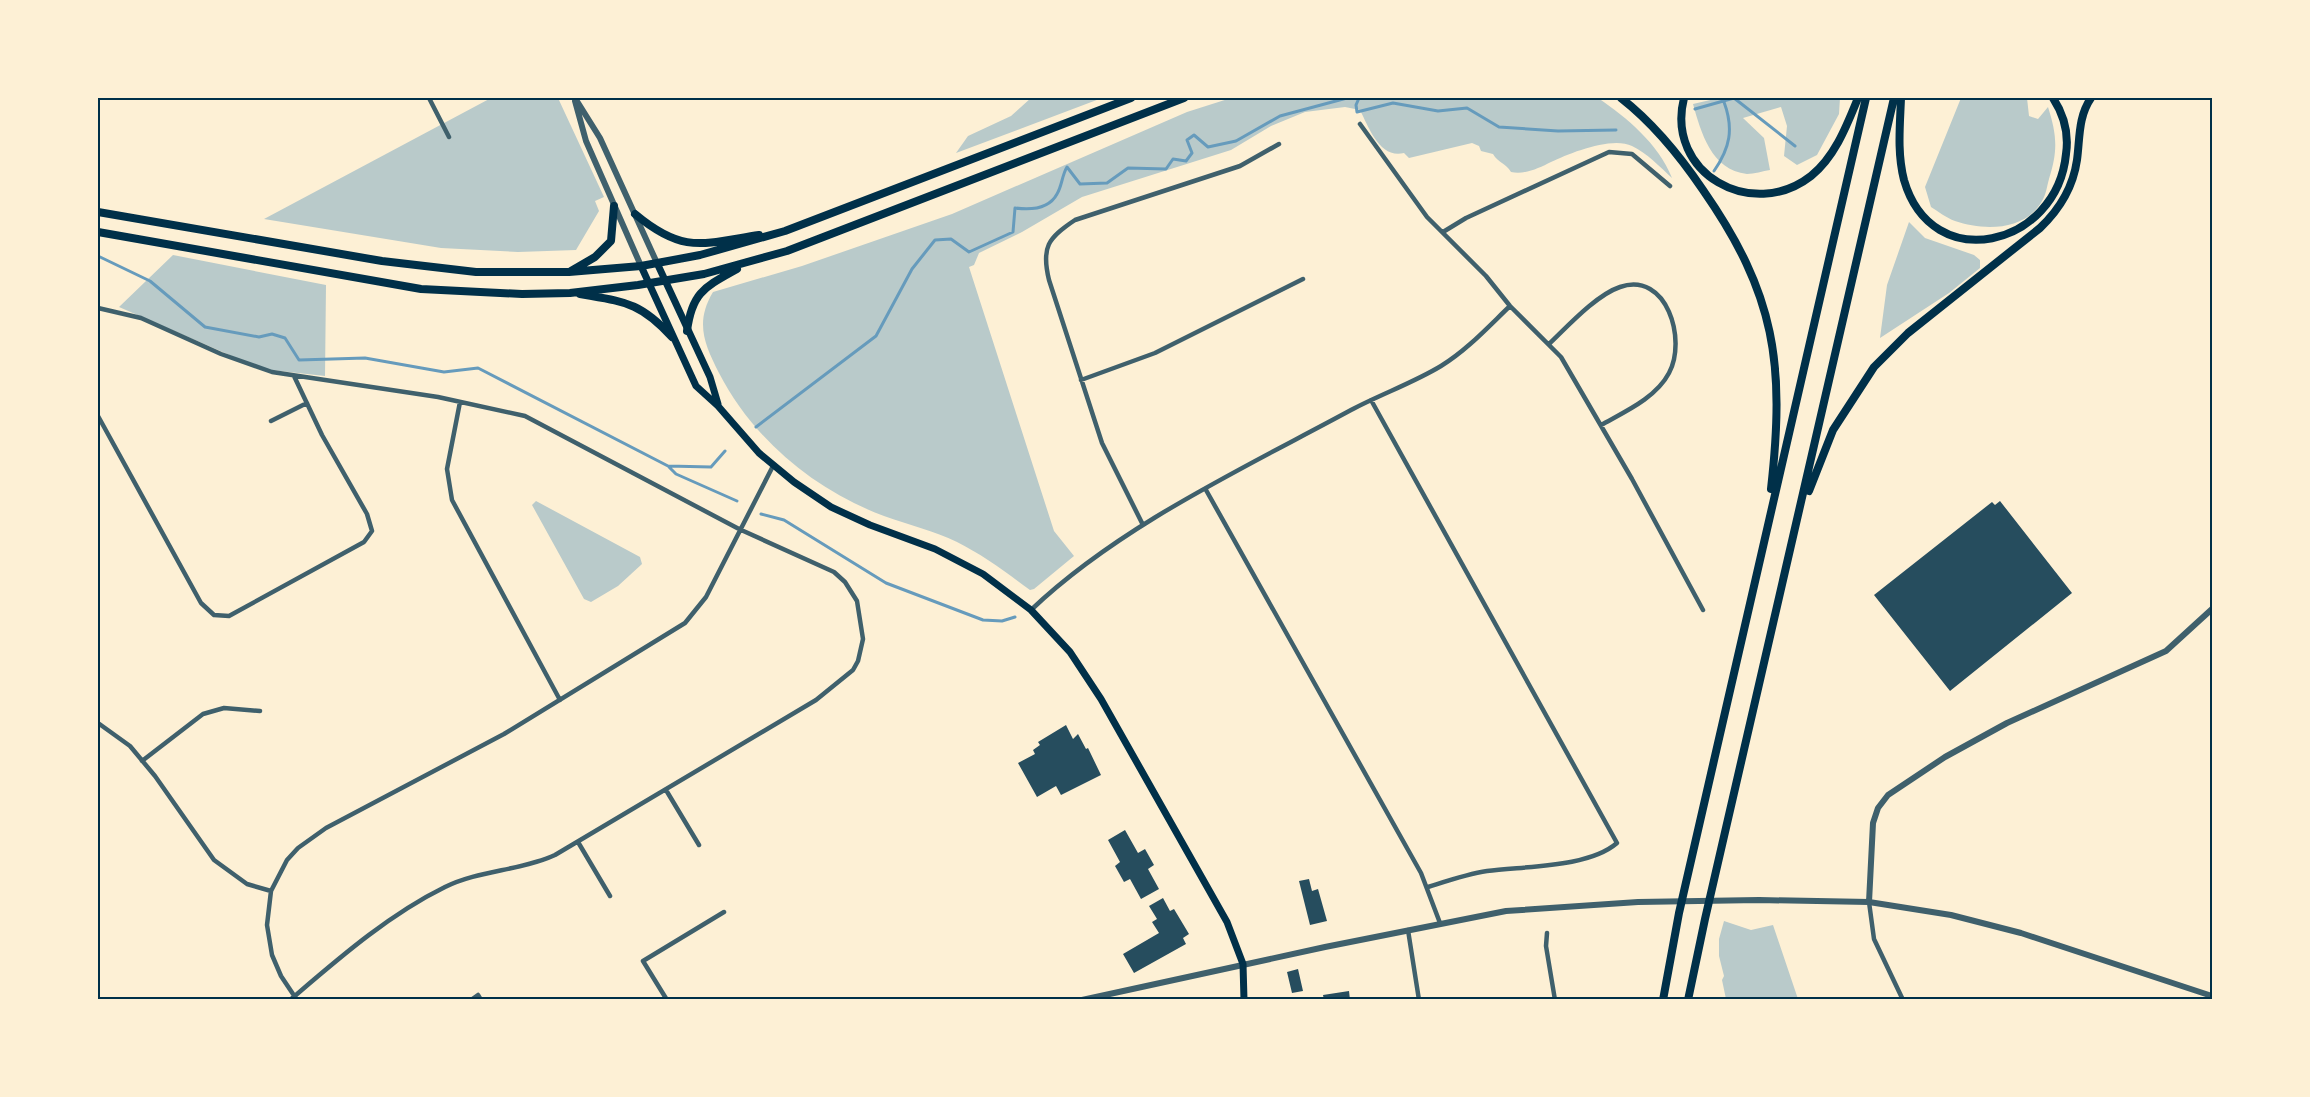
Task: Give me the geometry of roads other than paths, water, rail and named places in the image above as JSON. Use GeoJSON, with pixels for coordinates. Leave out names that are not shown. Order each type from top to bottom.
{"type":"FeatureCollection","features":[{"type":"Feature","properties":{"kind":"highway"},"geometry":{"type":"LineString","coordinates":[[1621,98],[1658,132],[1690,171],[1742,251],[1761,295],[1772,339],[1778,384],[1778,430],[1767,528]]}},
{"type":"Feature","properties":{"kind":"highway"},"geometry":{"type":"LineString","coordinates":[[1684,98],[1682,126],[1685,140],[1696,162],[1705,172],[1726,187],[1738,192],[1763,195],[1791,188],[1813,175],[1842,136],[1858,98]]}},
{"type":"Feature","properties":{"kind":"highway"},"geometry":{"type":"LineString","coordinates":[[1663,999],[1679,913],[1866,98]]}},
{"type":"Feature","properties":{"kind":"highway"},"geometry":{"type":"LineString","coordinates":[[1688,999],[1894,98]]}},
{"type":"Feature","properties":{"kind":"highway"},"geometry":{"type":"LineString","coordinates":[[1901,98],[1899,138],[1902,167],[1914,204],[1940,230],[1978,240],[2003,236],[2025,226],[2049,204],[2056,192],[2063,174],[2067,144],[2062,115],[2053,98]]}},
{"type":"Feature","properties":{"kind":"highway"},"geometry":{"type":"LineString","coordinates":[[1797,523],[1833,430],[1874,366],[1908,333],[2040,228],[2056,211],[2072,181],[2079,129],[2091,98]]}},
{"type":"Feature","properties":{"kind":"main road"},"geometry":{"type":"LineString","coordinates":[[98,212],[424,267],[522,274],[641,266],[745,243],[784,231],[1131,98]]}},
{"type":"Feature","properties":{"kind":"main road"},"geometry":{"type":"LineString","coordinates":[[98,232],[421,288],[474,292],[570,293],[649,284],[749,263],[823,239],[1184,98]]}},
{"type":"Feature","properties":{"kind":"main road"},"geometry":{"type":"LineString","coordinates":[[569,272],[595,257],[611,241],[614,232],[615,206]]}},
{"type":"Feature","properties":{"kind":"main road"},"geometry":{"type":"LineString","coordinates":[[635,214],[661,234],[687,244],[784,231]]}},
{"type":"Feature","properties":{"kind":"main road"},"geometry":{"type":"LineString","coordinates":[[657,263],[710,377],[718,406]]}},
{"type":"Feature","properties":{"kind":"main road"},"geometry":{"type":"LineString","coordinates":[[687,331],[692,305],[701,291],[749,263]]}},
{"type":"Feature","properties":{"kind":"main road"},"geometry":{"type":"LineString","coordinates":[[641,266],[696,386],[718,406],[748,442],[773,466],[812,495],[851,517],[935,549],[968,565],[1031,610],[1070,652],[1089,679],[1219,908],[1243,964],[1244,999]]}},
{"type":"Feature","properties":{"kind":"main road"},"geometry":{"type":"LineString","coordinates":[[570,293],[633,304],[655,317],[672,337]]}},
{"type":"Feature","properties":{"kind":"street"},"geometry":{"type":"LineString","coordinates":[[429,98],[449,136]]}},
{"type":"Feature","properties":{"kind":"street"},"geometry":{"type":"LineString","coordinates":[[574,98],[586,141],[641,266]]}},
{"type":"Feature","properties":{"kind":"street"},"geometry":{"type":"LineString","coordinates":[[574,98],[600,138],[657,263]]}},
{"type":"Feature","properties":{"kind":"street"},"geometry":{"type":"LineString","coordinates":[[1360,123],[1427,217],[1486,276],[1510,306],[1549,344],[1573,376],[1703,610]]}},
{"type":"Feature","properties":{"kind":"street"},"geometry":{"type":"LineString","coordinates":[[1143,525],[1108,457],[1081,380],[1046,265],[1048,244],[1060,231],[1076,220],[1240,166],[1279,144]]}},
{"type":"Feature","properties":{"kind":"street"},"geometry":{"type":"LineString","coordinates":[[1443,232],[1466,218],[1609,152],[1624,152],[1638,157],[1670,186]]}},
{"type":"Feature","properties":{"kind":"street"},"geometry":{"type":"LineString","coordinates":[[1081,380],[1155,353],[1303,279]]}},
{"type":"Feature","properties":{"kind":"street"},"geometry":{"type":"LineString","coordinates":[[1549,344],[1588,309],[1617,288],[1630,285],[1639,287],[1659,295],[1666,303],[1673,323],[1675,352],[1669,373],[1648,396],[1601,425]]}},
{"type":"Feature","properties":{"kind":"street"},"geometry":{"type":"LineString","coordinates":[[1031,610],[1084,564],[1143,525],[1371,400],[1442,366],[1469,345],[1510,306]]}},
{"type":"Feature","properties":{"kind":"street"},"geometry":{"type":"LineString","coordinates":[[98,309],[141,318],[243,363],[294,376],[460,402],[525,416],[739,529],[839,576],[852,592],[860,610],[863,629],[858,661],[846,678],[816,700],[578,842],[528,866],[445,887],[359,942],[294,998],[281,976],[268,944],[267,925],[271,891],[287,860],[326,828],[504,734],[685,622],[706,597],[739,529],[773,466]]}},
{"type":"Feature","properties":{"kind":"street"},"geometry":{"type":"LineString","coordinates":[[98,416],[201,603],[214,615],[233,615],[364,542],[371,535],[372,525],[367,514],[294,376]]}},
{"type":"Feature","properties":{"kind":"street"},"geometry":{"type":"LineString","coordinates":[[1371,400],[1617,843],[1604,852],[1570,861],[1484,872],[1428,887]]}},
{"type":"Feature","properties":{"kind":"street"},"geometry":{"type":"LineString","coordinates":[[460,402],[448,454],[448,484],[452,500],[560,700]]}},
{"type":"Feature","properties":{"kind":"street"},"geometry":{"type":"LineString","coordinates":[[271,421],[307,403]]}},
{"type":"Feature","properties":{"kind":"street"},"geometry":{"type":"LineString","coordinates":[[1206,490],[1428,887],[1440,923]]}},
{"type":"Feature","properties":{"kind":"street"},"geometry":{"type":"LineString","coordinates":[[1903,999],[1874,939],[1869,902],[1873,823],[1878,808],[1888,795],[1945,757],[2000,727],[2166,651],[2212,609]]}},
{"type":"Feature","properties":{"kind":"street"},"geometry":{"type":"LineString","coordinates":[[142,761],[203,714],[224,708],[260,711]]}},
{"type":"Feature","properties":{"kind":"street"},"geometry":{"type":"LineString","coordinates":[[98,723],[130,746],[155,776],[214,860],[247,884],[271,891]]}},
{"type":"Feature","properties":{"kind":"street"},"geometry":{"type":"LineString","coordinates":[[666,790],[699,845]]}},
{"type":"Feature","properties":{"kind":"street"},"geometry":{"type":"LineString","coordinates":[[578,842],[610,896]]}},
{"type":"Feature","properties":{"kind":"street"},"geometry":{"type":"LineString","coordinates":[[1082,999],[1506,911],[1638,902],[1759,900],[1869,902],[1951,915],[2021,933],[2212,996]]}},
{"type":"Feature","properties":{"kind":"street"},"geometry":{"type":"LineString","coordinates":[[667,999],[644,961],[724,912]]}},
{"type":"Feature","properties":{"kind":"street"},"geometry":{"type":"LineString","coordinates":[[1408,930],[1419,999]]}},
{"type":"Feature","properties":{"kind":"street"},"geometry":{"type":"LineString","coordinates":[[1547,933],[1546,946],[1555,999]]}},
{"type":"Feature","properties":{"kind":"street"},"geometry":{"type":"LineString","coordinates":[[471,999],[480,997]]}},
{"type":"Feature","properties":{"kind":"waterway"},"geometry":{"type":"LineString","coordinates":[[756,427],[876,336],[912,269],[935,240],[951,239],[969,252],[1013,232],[1015,208],[1027,209],[1049,203],[1059,191],[1067,167],[1080,184],[1107,183],[1128,168],[1166,169],[1173,159],[1186,161],[1192,153],[1187,140],[1194,135],[1208,147],[1236,141],[1280,116],[1347,98]]}},
{"type":"Feature","properties":{"kind":"waterway"},"geometry":{"type":"LineString","coordinates":[[1359,98],[1356,105],[1357,112],[1393,103],[1438,111],[1467,108],[1499,127],[1558,131],[1616,130]]}},
{"type":"Feature","properties":{"kind":"waterway"},"geometry":{"type":"LineString","coordinates":[[1734,98],[1795,146]]}},
{"type":"Feature","properties":{"kind":"waterway"},"geometry":{"type":"LineString","coordinates":[[1695,109],[1734,98]]}},
{"type":"Feature","properties":{"kind":"waterway"},"geometry":{"type":"LineString","coordinates":[[1714,171],[1724,154],[1729,138],[1729,121],[1724,102]]}},
{"type":"Feature","properties":{"kind":"waterway"},"geometry":{"type":"LineString","coordinates":[[98,256],[150,281],[205,327],[259,337],[272,334],[285,338],[299,360],[365,358],[444,372],[478,368],[668,466],[711,467],[725,451]]}},
{"type":"Feature","properties":{"kind":"waterway"},"geometry":{"type":"LineString","coordinates":[[669,467],[676,474],[737,501]]}},
{"type":"Feature","properties":{"kind":"waterway"},"geometry":{"type":"LineString","coordinates":[[761,514],[784,520],[886,583],[983,620],[1002,621],[1015,617]]}}]}
